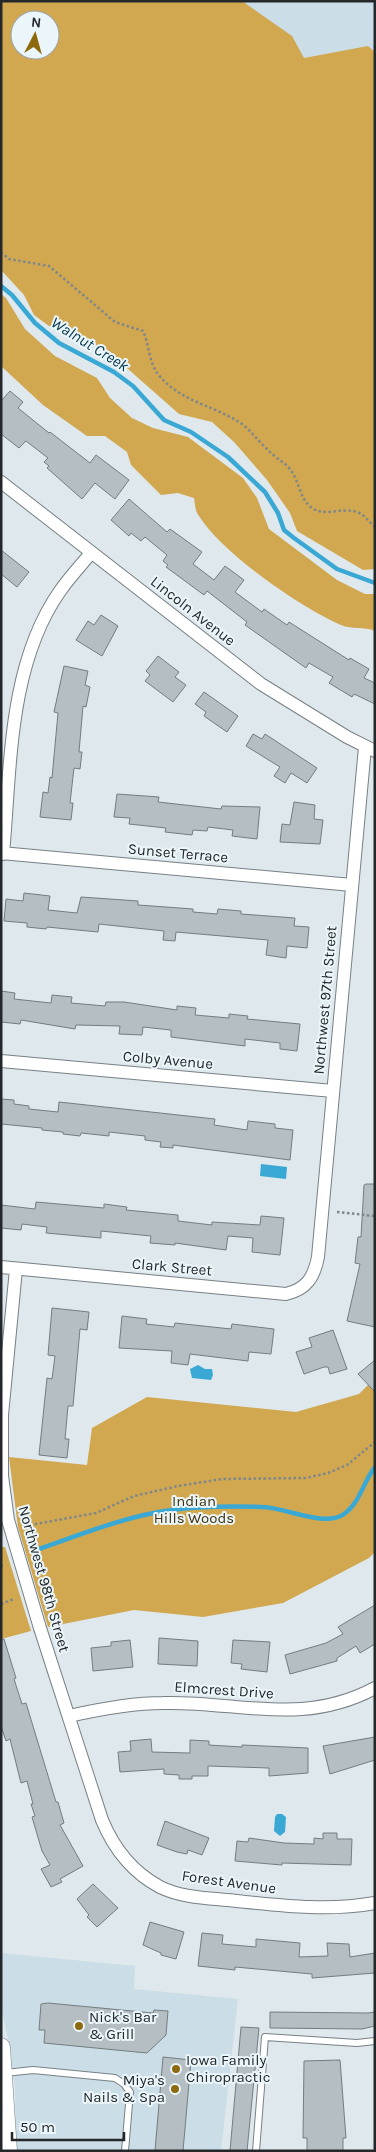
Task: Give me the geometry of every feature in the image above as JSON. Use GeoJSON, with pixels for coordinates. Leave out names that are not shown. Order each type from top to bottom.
{"type":"FeatureCollection","features":[{"type":"Feature","properties":{"kind":"main road"},"geometry":{"type":"LineString","coordinates":[[1,2047],[8,2151]]}},
{"type":"Feature","properties":{"kind":"street","name":"Lincoln Avenue"},"geometry":{"type":"LineString","coordinates":[[1,482],[261,684],[370,749]]}},
{"type":"Feature","properties":{"kind":"street"},"geometry":{"type":"LineString","coordinates":[[2,853],[18,697],[24,670],[33,644],[60,592],[92,553]]}},
{"type":"Feature","properties":{"kind":"street","name":"Northwest 97th Street"},"geometry":{"type":"LineString","coordinates":[[318,1257],[352,885],[370,749]]}},
{"type":"Feature","properties":{"kind":"street","name":"Sunset Terrace"},"geometry":{"type":"LineString","coordinates":[[2,853],[352,885]]}},
{"type":"Feature","properties":{"kind":"street","name":"Colby Avenue"},"geometry":{"type":"LineString","coordinates":[[1,1061],[333,1091]]}},
{"type":"Feature","properties":{"kind":"street","name":"Clark Street"},"geometry":{"type":"LineString","coordinates":[[1,1268],[286,1294],[297,1291],[311,1280],[318,1257]]}},
{"type":"Feature","properties":{"kind":"street","name":"Northwest 98th Street"},"geometry":{"type":"LineString","coordinates":[[16,1269],[2,1416],[2,1476],[14,1544],[68,1716]]}},
{"type":"Feature","properties":{"kind":"street","name":"Elmcrest Drive"},"geometry":{"type":"LineString","coordinates":[[68,1716],[129,1704],[163,1702],[217,1704],[266,1711],[300,1711],[340,1703],[375,1688]]}},
{"type":"Feature","properties":{"kind":"street","name":"Forest Avenue"},"geometry":{"type":"LineString","coordinates":[[68,1716],[102,1820],[111,1841],[132,1868],[161,1887],[188,1896],[294,1907],[328,1908],[375,1902]]}},
{"type":"Feature","properties":{"kind":"lane"},"geometry":{"type":"LineString","coordinates":[[256,2151],[265,2037],[357,2042],[375,2041]]}},
{"type":"Feature","properties":{"kind":"lane"},"geometry":{"type":"LineString","coordinates":[[3,2073],[33,2070],[115,2078],[124,2084],[130,2092],[125,2151]]}},
{"type":"Feature","properties":{"kind":"path"},"geometry":{"type":"LineString","coordinates":[[1,252],[9,259],[49,266],[115,322],[143,331],[156,373],[166,383],[190,400],[214,409],[247,428],[292,472],[301,496],[313,509],[318,511],[340,510],[359,513],[375,527]]}},
{"type":"Feature","properties":{"kind":"path"},"geometry":{"type":"LineString","coordinates":[[337,1212],[375,1216]]}},
{"type":"Feature","properties":{"kind":"path"},"geometry":{"type":"LineString","coordinates":[[25,1526],[96,1514],[134,1496],[178,1486],[222,1479],[306,1478],[328,1473],[347,1465],[375,1442]]}},
{"type":"Feature","properties":{"kind":"path"},"geometry":{"type":"LineString","coordinates":[[1,1604],[14,1599]]}},
{"type":"Feature","properties":{"kind":"shaded area"},"geometry":{"type":"Polygon","coordinates":[[[75,1],[375,1],[375,147],[75,1]]]}},
{"type":"Feature","properties":{"kind":"shaded area"},"geometry":{"type":"Polygon","coordinates":[[[1,1953],[135,1966],[134,1989],[238,1999],[221,2151],[16,2151],[15,2090],[10,2049],[1,2005],[1,1953]]]}},
{"type":"Feature","properties":{"kind":"green space"},"geometry":{"type":"Polygon","coordinates":[[[1,1],[242,1],[292,36],[304,58],[368,46],[375,52],[375,569],[363,570],[297,531],[290,513],[267,480],[234,442],[212,422],[179,414],[119,361],[71,328],[49,326],[34,315],[24,295],[1,270],[1,1]]]}},
{"type":"Feature","properties":{"kind":"green space"},"geometry":{"type":"Polygon","coordinates":[[[1,294],[6,298],[25,329],[55,356],[97,378],[110,398],[132,418],[153,428],[188,437],[243,478],[257,498],[269,529],[337,580],[365,594],[375,594],[375,631],[341,625],[284,593],[226,547],[210,531],[198,514],[194,498],[178,493],[161,495],[131,465],[127,452],[105,436],[87,436],[43,405],[1,366],[1,294]]]}},
{"type":"Feature","properties":{"kind":"green space","name":"Indian Hills Woods"},"geometry":{"type":"Polygon","coordinates":[[[375,1378],[375,1552],[369,1558],[283,1603],[203,1617],[134,1610],[48,1627],[18,1527],[9,1457],[87,1465],[92,1428],[147,1397],[296,1412],[359,1394],[375,1378]]]}},
{"type":"Feature","properties":{"kind":"green space"},"geometry":{"type":"Polygon","coordinates":[[[1,1547],[5,1547],[31,1631],[1,1639],[1,1547]]]}},
{"type":"Feature","properties":{"kind":"water"},"geometry":{"type":"Polygon","coordinates":[[[261,1164],[287,1167],[286,1179],[260,1176],[261,1164]]]}},
{"type":"Feature","properties":{"kind":"water"},"geometry":{"type":"Polygon","coordinates":[[[198,1365],[205,1369],[212,1369],[213,1375],[211,1380],[192,1378],[190,1369],[198,1365]]]}},
{"type":"Feature","properties":{"kind":"water"},"geometry":{"type":"Polygon","coordinates":[[[277,1814],[282,1814],[286,1817],[285,1832],[280,1836],[274,1831],[277,1814]]]}},
{"type":"Feature","properties":{"kind":"building"},"geometry":{"type":"Polygon","coordinates":[[[10,391],[23,402],[18,408],[49,433],[90,463],[96,455],[129,480],[115,499],[95,483],[82,499],[47,468],[49,466],[44,462],[48,458],[26,441],[19,448],[1,434],[1,401],[10,391]]]}},
{"type":"Feature","properties":{"kind":"building"},"geometry":{"type":"Polygon","coordinates":[[[129,499],[167,532],[170,529],[202,552],[193,564],[214,580],[225,566],[244,580],[235,592],[262,612],[264,609],[287,625],[289,622],[349,660],[350,658],[369,669],[364,678],[375,683],[375,704],[354,694],[352,697],[329,683],[333,677],[309,663],[306,668],[245,625],[247,622],[207,591],[204,595],[166,567],[168,565],[163,561],[167,555],[145,537],[141,541],[131,533],[129,536],[111,520],[129,499]]]}},
{"type":"Feature","properties":{"kind":"building"},"geometry":{"type":"Polygon","coordinates":[[[1,550],[29,572],[17,587],[1,574],[1,550]]]}},
{"type":"Feature","properties":{"kind":"building"},"geometry":{"type":"Polygon","coordinates":[[[101,615],[118,626],[102,656],[76,640],[88,621],[94,625],[101,615]]]}},
{"type":"Feature","properties":{"kind":"building"},"geometry":{"type":"Polygon","coordinates":[[[158,656],[179,672],[175,677],[186,685],[173,702],[145,681],[150,675],[146,671],[158,656]]]}},
{"type":"Feature","properties":{"kind":"building"},"geometry":{"type":"Polygon","coordinates":[[[64,666],[88,671],[85,685],[90,687],[86,707],[83,706],[79,752],[82,752],[80,769],[74,768],[70,803],[73,803],[71,820],[40,817],[43,792],[48,793],[50,777],[52,778],[58,713],[54,712],[64,666]]]}},
{"type":"Feature","properties":{"kind":"building"},"geometry":{"type":"Polygon","coordinates":[[[204,692],[238,716],[227,732],[204,716],[206,712],[195,704],[204,692]]]}},
{"type":"Feature","properties":{"kind":"building"},"geometry":{"type":"Polygon","coordinates":[[[253,734],[262,739],[265,734],[317,768],[307,783],[291,773],[285,783],[274,776],[280,767],[246,746],[253,734]]]}},
{"type":"Feature","properties":{"kind":"building"},"geometry":{"type":"Polygon","coordinates":[[[117,794],[159,797],[158,802],[221,809],[222,806],[260,807],[257,839],[232,836],[233,830],[208,827],[207,831],[193,830],[192,835],[165,832],[166,828],[129,824],[130,818],[114,817],[117,794]]]}},
{"type":"Feature","properties":{"kind":"building"},"geometry":{"type":"Polygon","coordinates":[[[294,802],[315,805],[314,819],[323,820],[320,844],[280,842],[282,824],[290,825],[294,802]]]}},
{"type":"Feature","properties":{"kind":"building"},"geometry":{"type":"Polygon","coordinates":[[[24,893],[50,896],[48,910],[77,913],[81,897],[138,901],[138,905],[193,909],[193,912],[217,914],[218,909],[241,911],[241,914],[295,918],[294,926],[309,927],[307,948],[287,946],[286,958],[266,955],[268,940],[176,932],[175,941],[163,940],[164,931],[99,924],[98,932],[47,927],[46,929],[27,927],[27,923],[4,921],[6,899],[23,901],[24,893]]]}},
{"type":"Feature","properties":{"kind":"building"},"geometry":{"type":"Polygon","coordinates":[[[1,991],[15,993],[14,999],[51,1003],[52,995],[72,997],[71,1003],[105,1006],[106,1002],[124,1002],[177,1010],[177,1006],[196,1008],[195,1015],[229,1018],[229,1014],[248,1016],[247,1019],[300,1024],[297,1051],[280,1049],[280,1043],[245,1039],[245,1046],[171,1037],[171,1030],[143,1027],[142,1035],[119,1034],[120,1026],[76,1025],[75,1029],[21,1020],[20,1024],[1,1022],[1,991]]]}},
{"type":"Feature","properties":{"kind":"building"},"geometry":{"type":"Polygon","coordinates":[[[1,1099],[14,1100],[14,1104],[29,1106],[29,1109],[58,1112],[59,1102],[215,1119],[214,1125],[247,1130],[248,1121],[275,1124],[275,1128],[293,1130],[290,1160],[173,1145],[173,1148],[160,1147],[161,1142],[145,1140],[145,1136],[109,1132],[109,1136],[81,1133],[80,1136],[42,1130],[42,1128],[1,1124],[1,1099]]]}},
{"type":"Feature","properties":{"kind":"building"},"geometry":{"type":"Polygon","coordinates":[[[375,1184],[375,1327],[347,1321],[360,1264],[355,1263],[358,1237],[361,1237],[364,1185],[375,1184]]]}},
{"type":"Feature","properties":{"kind":"building"},"geometry":{"type":"Polygon","coordinates":[[[36,1202],[104,1208],[104,1204],[127,1207],[126,1210],[178,1215],[178,1221],[212,1225],[212,1222],[260,1225],[261,1216],[284,1218],[280,1255],[252,1252],[253,1238],[228,1236],[226,1250],[175,1243],[175,1245],[150,1243],[151,1236],[101,1231],[101,1238],[46,1233],[47,1227],[22,1224],[21,1230],[1,1228],[1,1205],[35,1209],[36,1202]]]}},
{"type":"Feature","properties":{"kind":"building"},"geometry":{"type":"Polygon","coordinates":[[[52,1308],[89,1312],[87,1330],[80,1329],[73,1406],[68,1406],[65,1439],[69,1439],[67,1458],[39,1455],[47,1378],[52,1379],[55,1356],[48,1355],[52,1308]]]}},
{"type":"Feature","properties":{"kind":"building"},"geometry":{"type":"Polygon","coordinates":[[[122,1316],[147,1319],[146,1324],[174,1327],[175,1323],[231,1329],[232,1324],[274,1329],[271,1354],[249,1352],[248,1361],[190,1354],[188,1365],[171,1363],[172,1351],[119,1348],[122,1316]]]}},
{"type":"Feature","properties":{"kind":"building"},"geometry":{"type":"Polygon","coordinates":[[[333,1330],[347,1369],[330,1374],[328,1367],[324,1367],[304,1374],[296,1352],[312,1347],[309,1338],[333,1330]]]}},
{"type":"Feature","properties":{"kind":"building"},"geometry":{"type":"Polygon","coordinates":[[[375,1360],[375,1392],[358,1374],[375,1360]]]}},
{"type":"Feature","properties":{"kind":"building"},"geometry":{"type":"Polygon","coordinates":[[[375,1605],[375,1644],[360,1653],[356,1646],[337,1658],[337,1661],[290,1674],[285,1655],[326,1643],[343,1634],[338,1627],[375,1605]]]}},
{"type":"Feature","properties":{"kind":"building"},"geometry":{"type":"Polygon","coordinates":[[[159,1638],[198,1641],[197,1666],[158,1664],[159,1638]]]}},
{"type":"Feature","properties":{"kind":"building"},"geometry":{"type":"Polygon","coordinates":[[[1,1639],[4,1639],[22,1704],[26,1703],[56,1802],[58,1802],[64,1823],[60,1825],[83,1866],[60,1879],[62,1882],[51,1887],[41,1869],[50,1865],[42,1851],[32,1817],[35,1816],[27,1781],[21,1783],[10,1739],[6,1741],[1,1726],[1,1639]]]}},
{"type":"Feature","properties":{"kind":"building"},"geometry":{"type":"Polygon","coordinates":[[[130,1640],[133,1667],[93,1671],[91,1648],[111,1646],[111,1642],[130,1640]]]}},
{"type":"Feature","properties":{"kind":"building"},"geometry":{"type":"Polygon","coordinates":[[[233,1640],[270,1642],[267,1672],[241,1669],[242,1664],[231,1663],[233,1640]]]}},
{"type":"Feature","properties":{"kind":"building"},"geometry":{"type":"Polygon","coordinates":[[[375,1737],[375,1760],[330,1774],[323,1746],[375,1737]]]}},
{"type":"Feature","properties":{"kind":"building"},"geometry":{"type":"Polygon","coordinates":[[[151,1739],[152,1752],[190,1753],[190,1740],[209,1741],[209,1745],[308,1748],[308,1773],[269,1776],[269,1768],[208,1766],[208,1776],[192,1776],[192,1779],[179,1779],[179,1775],[164,1774],[164,1769],[120,1772],[118,1752],[131,1751],[130,1741],[151,1739]]]}},
{"type":"Feature","properties":{"kind":"building"},"geometry":{"type":"Polygon","coordinates":[[[165,1821],[209,1838],[202,1855],[188,1850],[187,1854],[177,1852],[157,1845],[165,1821]]]}},
{"type":"Feature","properties":{"kind":"building"},"geometry":{"type":"Polygon","coordinates":[[[323,1833],[337,1833],[337,1839],[352,1839],[351,1865],[282,1863],[282,1865],[235,1861],[237,1841],[248,1842],[249,1838],[284,1843],[314,1844],[314,1838],[323,1839],[323,1833]]]}},
{"type":"Feature","properties":{"kind":"building"},"geometry":{"type":"Polygon","coordinates":[[[93,1884],[118,1908],[97,1927],[87,1917],[89,1915],[77,1899],[93,1884]]]}},
{"type":"Feature","properties":{"kind":"building"},"geometry":{"type":"Polygon","coordinates":[[[150,1922],[184,1932],[176,1959],[161,1955],[161,1953],[143,1945],[150,1922]]]}},
{"type":"Feature","properties":{"kind":"building"},"geometry":{"type":"Polygon","coordinates":[[[202,1933],[223,1935],[222,1944],[256,1947],[256,1939],[300,1943],[299,1957],[328,1956],[327,1943],[349,1944],[350,1957],[375,1953],[375,1973],[312,1978],[312,1974],[235,1967],[235,1970],[198,1966],[202,1933]]]}},
{"type":"Feature","properties":{"kind":"building"},"geometry":{"type":"Polygon","coordinates":[[[48,2003],[153,2013],[154,2010],[168,2011],[166,2035],[147,2053],[44,2043],[45,2030],[39,2030],[41,2004],[48,2003]]]}},
{"type":"Feature","properties":{"kind":"building"},"geometry":{"type":"Polygon","coordinates":[[[270,2012],[375,2012],[375,2026],[362,2029],[270,2028],[270,2012]]]}},
{"type":"Feature","properties":{"kind":"building"},"geometry":{"type":"Polygon","coordinates":[[[241,2027],[259,2028],[247,2151],[230,2151],[241,2027]]]}},
{"type":"Feature","properties":{"kind":"building"},"geometry":{"type":"Polygon","coordinates":[[[163,2057],[191,2060],[183,2151],[155,2151],[163,2057]]]}},
{"type":"Feature","properties":{"kind":"building"},"geometry":{"type":"Polygon","coordinates":[[[340,2060],[346,2138],[343,2138],[343,2151],[307,2151],[307,2138],[303,2138],[304,2061],[340,2060]]]}},
{"type":"Feature","properties":{"kind":"waterway","name":"Walnut Creek"},"geometry":{"type":"LineString","coordinates":[[1,286],[12,295],[35,323],[59,343],[114,372],[133,386],[164,420],[191,432],[228,457],[265,492],[278,513],[284,530],[294,538],[337,569],[375,583]]}},
{"type":"Feature","properties":{"kind":"waterway"},"geometry":{"type":"LineString","coordinates":[[39,1549],[131,1518],[188,1508],[262,1507],[315,1518],[336,1518],[344,1514],[354,1504],[375,1467]]}},
{"type":"Feature","properties":{"kind":"place","name":"Nick's Bar & Grill"},"geometry":{"type":"Point","coordinates":[79,2026]}},
{"type":"Feature","properties":{"kind":"place","name":"Iowa Family Chiropractic"},"geometry":{"type":"Point","coordinates":[176,2069]}},
{"type":"Feature","properties":{"kind":"place","name":"Miya's Nails & Spa"},"geometry":{"type":"Point","coordinates":[175,2089]}}]}
